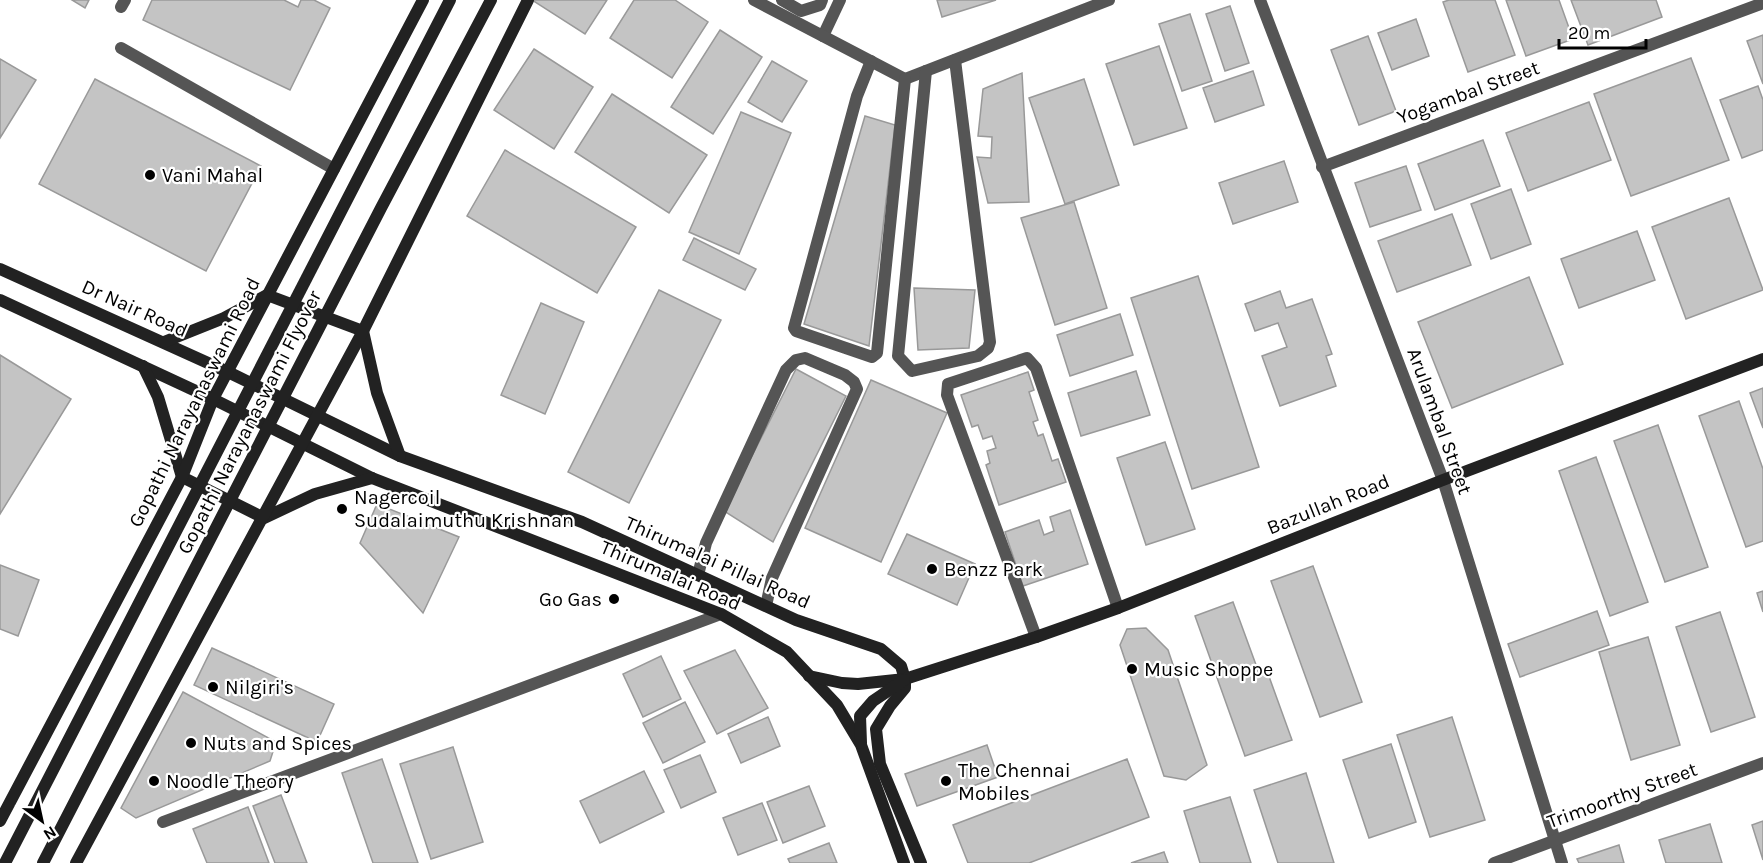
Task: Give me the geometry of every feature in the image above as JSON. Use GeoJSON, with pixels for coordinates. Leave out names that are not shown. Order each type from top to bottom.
{"type":"FeatureCollection","features":[{"type":"Feature","properties":{"kind":"main road","name":"Gopathi Narayanaswami Road"},"geometry":{"type":"LineString","coordinates":[[0,821],[182,477],[213,399],[423,0]]}},
{"type":"Feature","properties":{"kind":"main road","name":"Gopathi Narayanaswami Flyover"},"geometry":{"type":"LineString","coordinates":[[5,863],[450,0]]}},
{"type":"Feature","properties":{"kind":"main road","name":"Gopathi Narayanaswami Flyover"},"geometry":{"type":"LineString","coordinates":[[43,863],[491,0]]}},
{"type":"Feature","properties":{"kind":"main road"},"geometry":{"type":"LineString","coordinates":[[76,863],[363,331],[528,0]]}},
{"type":"Feature","properties":{"kind":"main road","name":"Dr Nair Road"},"geometry":{"type":"LineString","coordinates":[[0,269],[164,342],[318,416]]}},
{"type":"Feature","properties":{"kind":"main road"},"geometry":{"type":"LineString","coordinates":[[164,342],[224,318],[267,295],[363,331]]}},
{"type":"Feature","properties":{"kind":"main road"},"geometry":{"type":"LineString","coordinates":[[0,300],[213,399]]}},
{"type":"Feature","properties":{"kind":"main road"},"geometry":{"type":"LineString","coordinates":[[363,331],[377,393],[400,456]]}},
{"type":"Feature","properties":{"kind":"main road","name":"Bazullah Road"},"geometry":{"type":"LineString","coordinates":[[905,679],[1036,638],[1118,608],[1443,480],[1763,359]]}},
{"type":"Feature","properties":{"kind":"main road"},"geometry":{"type":"LineString","coordinates":[[143,366],[158,397],[182,477],[264,518]]}},
{"type":"Feature","properties":{"kind":"main road","name":"Thirumalai Road"},"geometry":{"type":"LineString","coordinates":[[213,399],[372,478],[721,614],[787,652],[837,705],[861,745],[904,863]]}},
{"type":"Feature","properties":{"kind":"main road","name":"Thirumalai Pillai Road"},"geometry":{"type":"LineString","coordinates":[[318,416],[400,456],[582,522],[817,628],[881,649],[901,666],[905,679]]}},
{"type":"Feature","properties":{"kind":"main road"},"geometry":{"type":"LineString","coordinates":[[264,518],[315,494],[372,478]]}},
{"type":"Feature","properties":{"kind":"main road"},"geometry":{"type":"LineString","coordinates":[[809,676],[858,684],[905,679]]}},
{"type":"Feature","properties":{"kind":"main road"},"geometry":{"type":"LineString","coordinates":[[861,745],[860,716],[873,701],[905,679]]}},
{"type":"Feature","properties":{"kind":"main road"},"geometry":{"type":"LineString","coordinates":[[905,679],[904,688],[876,729],[880,764],[921,863]]}},
{"type":"Feature","properties":{"kind":"street"},"geometry":{"type":"LineString","coordinates":[[754,0],[905,79],[1109,0]]}},
{"type":"Feature","properties":{"kind":"street"},"geometry":{"type":"LineString","coordinates":[[782,0],[801,11],[820,5],[822,0]]}},
{"type":"Feature","properties":{"kind":"street"},"geometry":{"type":"LineString","coordinates":[[823,36],[840,0]]}},
{"type":"Feature","properties":{"kind":"street","name":"Arulambal Street"},"geometry":{"type":"LineString","coordinates":[[1260,0],[1443,480],[1562,863]]}},
{"type":"Feature","properties":{"kind":"street","name":"Yogambal Street"},"geometry":{"type":"LineString","coordinates":[[1322,167],[1763,3]]}},
{"type":"Feature","properties":{"kind":"street"},"geometry":{"type":"LineString","coordinates":[[120,48],[334,169]]}},
{"type":"Feature","properties":{"kind":"street"},"geometry":{"type":"LineString","coordinates":[[926,71],[898,356],[912,371],[978,356],[988,348],[990,342],[955,60]]}},
{"type":"Feature","properties":{"kind":"street"},"geometry":{"type":"LineString","coordinates":[[871,61],[857,96],[794,328],[796,331],[872,357],[877,353],[905,79]]}},
{"type":"Feature","properties":{"kind":"street"},"geometry":{"type":"LineString","coordinates":[[698,575],[706,543],[786,370],[796,360],[805,358],[845,375],[854,382],[857,389],[772,578],[766,606]]}},
{"type":"Feature","properties":{"kind":"street"},"geometry":{"type":"LineString","coordinates":[[1036,638],[947,395],[948,384],[1026,358],[1036,368],[1118,608]]}},
{"type":"Feature","properties":{"kind":"street"},"geometry":{"type":"LineString","coordinates":[[163,822],[721,614]]}},
{"type":"Feature","properties":{"kind":"street","name":"Trimoorthy Street"},"geometry":{"type":"LineString","coordinates":[[1494,863],[1763,763]]}},
{"type":"Feature","properties":{"kind":"building"},"geometry":{"type":"Polygon","coordinates":[[[72,0],[89,0],[85,8],[72,0]]]}},
{"type":"Feature","properties":{"kind":"building"},"geometry":{"type":"Polygon","coordinates":[[[152,0],[284,0],[298,7],[301,0],[314,0],[330,8],[290,90],[143,20],[152,0]]]}},
{"type":"Feature","properties":{"kind":"building"},"geometry":{"type":"Polygon","coordinates":[[[532,0],[607,0],[585,34],[532,0]]]}},
{"type":"Feature","properties":{"kind":"building"},"geometry":{"type":"Polygon","coordinates":[[[634,0],[675,0],[708,22],[672,78],[610,38],[634,0]]]}},
{"type":"Feature","properties":{"kind":"building"},"geometry":{"type":"Polygon","coordinates":[[[937,0],[996,0],[942,17],[937,0]]]}},
{"type":"Feature","properties":{"kind":"building"},"geometry":{"type":"Polygon","coordinates":[[[1495,0],[1515,55],[1468,72],[1443,2],[1495,0]]]}},
{"type":"Feature","properties":{"kind":"building"},"geometry":{"type":"Polygon","coordinates":[[[1506,0],[1559,0],[1573,39],[1526,56],[1506,0]]]}},
{"type":"Feature","properties":{"kind":"building"},"geometry":{"type":"Polygon","coordinates":[[[1571,0],[1656,0],[1662,17],[1588,45],[1571,0]]]}},
{"type":"Feature","properties":{"kind":"building"},"geometry":{"type":"Polygon","coordinates":[[[1230,6],[1249,63],[1225,71],[1206,14],[1230,6]]]}},
{"type":"Feature","properties":{"kind":"building"},"geometry":{"type":"Polygon","coordinates":[[[1190,14],[1212,81],[1182,91],[1159,24],[1190,14]]]}},
{"type":"Feature","properties":{"kind":"building"},"geometry":{"type":"Polygon","coordinates":[[[1416,19],[1429,56],[1392,70],[1378,33],[1416,19]]]}},
{"type":"Feature","properties":{"kind":"building"},"geometry":{"type":"Polygon","coordinates":[[[720,30],[762,57],[713,134],[671,107],[720,30]]]}},
{"type":"Feature","properties":{"kind":"building"},"geometry":{"type":"Polygon","coordinates":[[[1763,35],[1763,84],[1747,41],[1763,35]]]}},
{"type":"Feature","properties":{"kind":"building"},"geometry":{"type":"Polygon","coordinates":[[[1368,36],[1396,111],[1359,125],[1331,50],[1368,36]]]}},
{"type":"Feature","properties":{"kind":"building"},"geometry":{"type":"Polygon","coordinates":[[[1159,46],[1187,128],[1134,145],[1106,64],[1159,46]]]}},
{"type":"Feature","properties":{"kind":"building"},"geometry":{"type":"Polygon","coordinates":[[[534,49],[593,87],[554,149],[494,110],[534,49]]]}},
{"type":"Feature","properties":{"kind":"building"},"geometry":{"type":"Polygon","coordinates":[[[1691,58],[1729,160],[1631,196],[1594,94],[1691,58]]]}},
{"type":"Feature","properties":{"kind":"building"},"geometry":{"type":"Polygon","coordinates":[[[0,59],[36,80],[0,138],[0,59]]]}},
{"type":"Feature","properties":{"kind":"building"},"geometry":{"type":"Polygon","coordinates":[[[772,61],[807,81],[782,122],[748,102],[772,61]]]}},
{"type":"Feature","properties":{"kind":"building"},"geometry":{"type":"Polygon","coordinates":[[[1253,71],[1264,105],[1215,122],[1203,88],[1253,71]]]}},
{"type":"Feature","properties":{"kind":"building"},"geometry":{"type":"Polygon","coordinates":[[[1022,73],[1029,202],[988,203],[977,157],[991,158],[992,137],[978,136],[983,89],[1022,73]]]}},
{"type":"Feature","properties":{"kind":"building","name":"Vani Mahal"},"geometry":{"type":"Polygon","coordinates":[[[95,79],[261,166],[206,271],[39,184],[95,79]]]}},
{"type":"Feature","properties":{"kind":"building"},"geometry":{"type":"Polygon","coordinates":[[[1084,79],[1119,185],[1065,204],[1029,98],[1084,79]]]}},
{"type":"Feature","properties":{"kind":"building"},"geometry":{"type":"Polygon","coordinates":[[[1758,86],[1763,100],[1763,150],[1742,158],[1720,100],[1758,86]]]}},
{"type":"Feature","properties":{"kind":"building"},"geometry":{"type":"Polygon","coordinates":[[[612,94],[707,155],[669,213],[575,152],[612,94]]]}},
{"type":"Feature","properties":{"kind":"building"},"geometry":{"type":"Polygon","coordinates":[[[1589,102],[1611,160],[1528,191],[1506,133],[1589,102]]]}},
{"type":"Feature","properties":{"kind":"building"},"geometry":{"type":"Polygon","coordinates":[[[741,112],[791,133],[739,254],[689,232],[741,112]]]}},
{"type":"Feature","properties":{"kind":"building"},"geometry":{"type":"Polygon","coordinates":[[[865,116],[895,125],[869,346],[804,324],[865,116]]]}},
{"type":"Feature","properties":{"kind":"building"},"geometry":{"type":"Polygon","coordinates":[[[1483,140],[1500,186],[1435,210],[1418,164],[1483,140]]]}},
{"type":"Feature","properties":{"kind":"building"},"geometry":{"type":"Polygon","coordinates":[[[505,150],[636,227],[597,293],[467,216],[505,150]]]}},
{"type":"Feature","properties":{"kind":"building"},"geometry":{"type":"Polygon","coordinates":[[[1284,161],[1298,202],[1233,224],[1219,183],[1284,161]]]}},
{"type":"Feature","properties":{"kind":"building"},"geometry":{"type":"Polygon","coordinates":[[[1406,166],[1421,210],[1370,227],[1355,183],[1406,166]]]}},
{"type":"Feature","properties":{"kind":"building"},"geometry":{"type":"Polygon","coordinates":[[[1511,189],[1531,244],[1491,259],[1471,204],[1511,189]]]}},
{"type":"Feature","properties":{"kind":"building"},"geometry":{"type":"Polygon","coordinates":[[[1729,198],[1763,290],[1686,319],[1652,227],[1729,198]]]}},
{"type":"Feature","properties":{"kind":"building"},"geometry":{"type":"Polygon","coordinates":[[[1074,202],[1107,308],[1055,325],[1021,218],[1074,202]]]}},
{"type":"Feature","properties":{"kind":"building"},"geometry":{"type":"Polygon","coordinates":[[[1452,214],[1471,265],[1397,292],[1378,241],[1452,214]]]}},
{"type":"Feature","properties":{"kind":"building"},"geometry":{"type":"Polygon","coordinates":[[[1637,231],[1655,280],[1579,308],[1561,259],[1637,231]]]}},
{"type":"Feature","properties":{"kind":"building"},"geometry":{"type":"Polygon","coordinates":[[[694,238],[756,269],[745,290],[683,260],[694,238]]]}},
{"type":"Feature","properties":{"kind":"building"},"geometry":{"type":"Polygon","coordinates":[[[1198,276],[1259,467],[1192,489],[1131,298],[1198,276]]]}},
{"type":"Feature","properties":{"kind":"building"},"geometry":{"type":"Polygon","coordinates":[[[1529,277],[1563,364],[1452,408],[1418,322],[1529,277]]]}},
{"type":"Feature","properties":{"kind":"building"},"geometry":{"type":"Polygon","coordinates":[[[914,288],[975,290],[969,348],[918,350],[914,288]]]}},
{"type":"Feature","properties":{"kind":"building"},"geometry":{"type":"Polygon","coordinates":[[[659,290],[721,320],[629,503],[568,472],[659,290]]]}},
{"type":"Feature","properties":{"kind":"building"},"geometry":{"type":"Polygon","coordinates":[[[1280,291],[1286,308],[1312,299],[1332,354],[1326,356],[1336,386],[1280,406],[1262,356],[1287,347],[1278,323],[1255,331],[1245,304],[1280,291]]]}},
{"type":"Feature","properties":{"kind":"building"},"geometry":{"type":"Polygon","coordinates":[[[541,303],[584,322],[545,414],[501,395],[541,303]]]}},
{"type":"Feature","properties":{"kind":"building"},"geometry":{"type":"Polygon","coordinates":[[[1120,314],[1133,355],[1070,376],[1057,335],[1120,314]]]}},
{"type":"Feature","properties":{"kind":"building"},"geometry":{"type":"Polygon","coordinates":[[[0,355],[71,399],[0,514],[0,355]]]}},
{"type":"Feature","properties":{"kind":"building"},"geometry":{"type":"Polygon","coordinates":[[[796,369],[846,396],[773,542],[724,511],[796,369]]]}},
{"type":"Feature","properties":{"kind":"building"},"geometry":{"type":"Polygon","coordinates":[[[1136,371],[1150,415],[1081,436],[1068,393],[1136,371]]]}},
{"type":"Feature","properties":{"kind":"building"},"geometry":{"type":"Polygon","coordinates":[[[1028,372],[1034,390],[1029,392],[1038,420],[1033,422],[1038,436],[1043,434],[1052,461],[1058,459],[1066,482],[999,505],[986,465],[990,463],[987,451],[996,448],[992,436],[983,439],[978,425],[972,427],[961,395],[1028,372]]]}},
{"type":"Feature","properties":{"kind":"building"},"geometry":{"type":"Polygon","coordinates":[[[871,380],[947,413],[881,562],[805,528],[871,380]]]}},
{"type":"Feature","properties":{"kind":"building"},"geometry":{"type":"Polygon","coordinates":[[[1763,388],[1763,428],[1750,393],[1763,388]]]}},
{"type":"Feature","properties":{"kind":"building"},"geometry":{"type":"Polygon","coordinates":[[[1739,401],[1763,469],[1763,541],[1746,547],[1699,416],[1739,401]]]}},
{"type":"Feature","properties":{"kind":"building"},"geometry":{"type":"Polygon","coordinates":[[[1658,425],[1708,567],[1665,582],[1614,441],[1658,425]]]}},
{"type":"Feature","properties":{"kind":"building"},"geometry":{"type":"Polygon","coordinates":[[[1165,442],[1195,529],[1146,545],[1117,458],[1165,442]]]}},
{"type":"Feature","properties":{"kind":"building"},"geometry":{"type":"Polygon","coordinates":[[[1596,457],[1648,602],[1610,616],[1559,471],[1596,457]]]}},
{"type":"Feature","properties":{"kind":"building"},"geometry":{"type":"Polygon","coordinates":[[[377,504],[459,537],[423,613],[360,543],[377,504]]]}},
{"type":"Feature","properties":{"kind":"building"},"geometry":{"type":"Polygon","coordinates":[[[1070,510],[1088,564],[1023,586],[1005,532],[1039,520],[1044,535],[1054,531],[1050,517],[1070,510]]]}},
{"type":"Feature","properties":{"kind":"building","name":"Benzz Park"},"geometry":{"type":"Polygon","coordinates":[[[907,534],[975,564],[957,605],[888,574],[907,534]]]}},
{"type":"Feature","properties":{"kind":"building"},"geometry":{"type":"Polygon","coordinates":[[[0,565],[39,580],[18,636],[0,629],[0,565]]]}},
{"type":"Feature","properties":{"kind":"building"},"geometry":{"type":"Polygon","coordinates":[[[1313,566],[1362,702],[1320,717],[1271,581],[1313,566]]]}},
{"type":"Feature","properties":{"kind":"building"},"geometry":{"type":"Polygon","coordinates":[[[1763,591],[1763,612],[1757,593],[1763,591]]]}},
{"type":"Feature","properties":{"kind":"building"},"geometry":{"type":"Polygon","coordinates":[[[1233,602],[1259,673],[1267,671],[1292,740],[1245,756],[1195,616],[1233,602]]]}},
{"type":"Feature","properties":{"kind":"building"},"geometry":{"type":"Polygon","coordinates":[[[1597,611],[1609,645],[1520,677],[1508,644],[1597,611]]]}},
{"type":"Feature","properties":{"kind":"building"},"geometry":{"type":"Polygon","coordinates":[[[1720,612],[1755,717],[1711,732],[1676,627],[1720,612]]]}},
{"type":"Feature","properties":{"kind":"building"},"geometry":{"type":"Polygon","coordinates":[[[1146,628],[1168,650],[1207,765],[1186,780],[1164,776],[1120,645],[1127,629],[1146,628]]]}},
{"type":"Feature","properties":{"kind":"building"},"geometry":{"type":"Polygon","coordinates":[[[1648,637],[1680,745],[1631,760],[1599,652],[1648,637]]]}},
{"type":"Feature","properties":{"kind":"building"},"geometry":{"type":"Polygon","coordinates":[[[212,648],[334,704],[317,742],[194,685],[212,648]]]}},
{"type":"Feature","properties":{"kind":"building"},"geometry":{"type":"Polygon","coordinates":[[[735,650],[768,708],[717,734],[684,671],[735,650]]]}},
{"type":"Feature","properties":{"kind":"building"},"geometry":{"type":"Polygon","coordinates":[[[661,656],[681,699],[643,717],[623,674],[661,656]]]}},
{"type":"Feature","properties":{"kind":"building"},"geometry":{"type":"Polygon","coordinates":[[[183,692],[276,742],[270,761],[136,818],[121,808],[183,692]]]}},
{"type":"Feature","properties":{"kind":"building"},"geometry":{"type":"Polygon","coordinates":[[[685,702],[705,742],[663,763],[643,723],[685,702]]]}},
{"type":"Feature","properties":{"kind":"building"},"geometry":{"type":"Polygon","coordinates":[[[768,717],[780,746],[741,763],[728,734],[768,717]]]}},
{"type":"Feature","properties":{"kind":"building"},"geometry":{"type":"Polygon","coordinates":[[[1452,717],[1485,820],[1430,837],[1397,735],[1452,717]]]}},
{"type":"Feature","properties":{"kind":"building"},"geometry":{"type":"Polygon","coordinates":[[[1391,744],[1416,822],[1369,838],[1343,760],[1391,744]]]}},
{"type":"Feature","properties":{"kind":"building"},"geometry":{"type":"Polygon","coordinates":[[[987,745],[998,777],[917,806],[905,774],[987,745]]]}},
{"type":"Feature","properties":{"kind":"building"},"geometry":{"type":"Polygon","coordinates":[[[453,747],[483,842],[431,859],[400,764],[453,747]]]}},
{"type":"Feature","properties":{"kind":"building"},"geometry":{"type":"Polygon","coordinates":[[[700,755],[716,792],[681,808],[664,770],[700,755]]]}},
{"type":"Feature","properties":{"kind":"building"},"geometry":{"type":"Polygon","coordinates":[[[382,759],[418,863],[373,863],[342,773],[382,759]]]}},
{"type":"Feature","properties":{"kind":"building"},"geometry":{"type":"Polygon","coordinates":[[[1127,759],[1149,817],[1029,863],[968,863],[953,825],[1127,759]]]}},
{"type":"Feature","properties":{"kind":"building"},"geometry":{"type":"Polygon","coordinates":[[[644,771],[664,812],[600,843],[580,801],[644,771]]]}},
{"type":"Feature","properties":{"kind":"building"},"geometry":{"type":"Polygon","coordinates":[[[1306,773],[1334,863],[1278,863],[1254,790],[1306,773]]]}},
{"type":"Feature","properties":{"kind":"building"},"geometry":{"type":"Polygon","coordinates":[[[809,786],[825,826],[783,843],[767,802],[809,786]]]}},
{"type":"Feature","properties":{"kind":"building"},"geometry":{"type":"Polygon","coordinates":[[[281,795],[307,863],[275,863],[253,806],[281,795]]]}},
{"type":"Feature","properties":{"kind":"building"},"geometry":{"type":"Polygon","coordinates":[[[1230,797],[1251,863],[1200,863],[1184,811],[1230,797]]]}},
{"type":"Feature","properties":{"kind":"building"},"geometry":{"type":"Polygon","coordinates":[[[762,803],[777,840],[738,855],[723,818],[762,803]]]}},
{"type":"Feature","properties":{"kind":"building"},"geometry":{"type":"Polygon","coordinates":[[[248,807],[269,863],[207,863],[193,829],[248,807]]]}},
{"type":"Feature","properties":{"kind":"building"},"geometry":{"type":"Polygon","coordinates":[[[1763,821],[1763,860],[1752,825],[1763,821]]]}},
{"type":"Feature","properties":{"kind":"building"},"geometry":{"type":"Polygon","coordinates":[[[1710,824],[1722,863],[1666,863],[1659,840],[1710,824]]]}},
{"type":"Feature","properties":{"kind":"building"},"geometry":{"type":"Polygon","coordinates":[[[829,843],[837,863],[790,863],[788,859],[829,843]]]}},
{"type":"Feature","properties":{"kind":"building"},"geometry":{"type":"Polygon","coordinates":[[[1619,845],[1624,863],[1579,863],[1577,859],[1619,845]]]}},
{"type":"Feature","properties":{"kind":"building"},"geometry":{"type":"Polygon","coordinates":[[[1164,852],[1168,863],[1131,863],[1164,852]]]}},
{"type":"Feature","properties":{"kind":"place","name":"Vani Mahal"},"geometry":{"type":"Point","coordinates":[150,175]}},
{"type":"Feature","properties":{"kind":"place","name":"Nagercoil Sudalaimuthu Krishnan"},"geometry":{"type":"Point","coordinates":[342,509]}},
{"type":"Feature","properties":{"kind":"place","name":"Benzz Park"},"geometry":{"type":"Point","coordinates":[932,569]}},
{"type":"Feature","properties":{"kind":"place","name":"Go Gas"},"geometry":{"type":"Point","coordinates":[614,599]}},
{"type":"Feature","properties":{"kind":"place","name":"Music Shoppe"},"geometry":{"type":"Point","coordinates":[1132,669]}},
{"type":"Feature","properties":{"kind":"place","name":"Nilgiri's"},"geometry":{"type":"Point","coordinates":[213,687]}},
{"type":"Feature","properties":{"kind":"place","name":"Nuts and Spices"},"geometry":{"type":"Point","coordinates":[191,743]}},
{"type":"Feature","properties":{"kind":"place","name":"Noodle Theory"},"geometry":{"type":"Point","coordinates":[154,781]}},
{"type":"Feature","properties":{"kind":"place","name":"The Chennai Mobiles"},"geometry":{"type":"Point","coordinates":[946,781]}}]}
